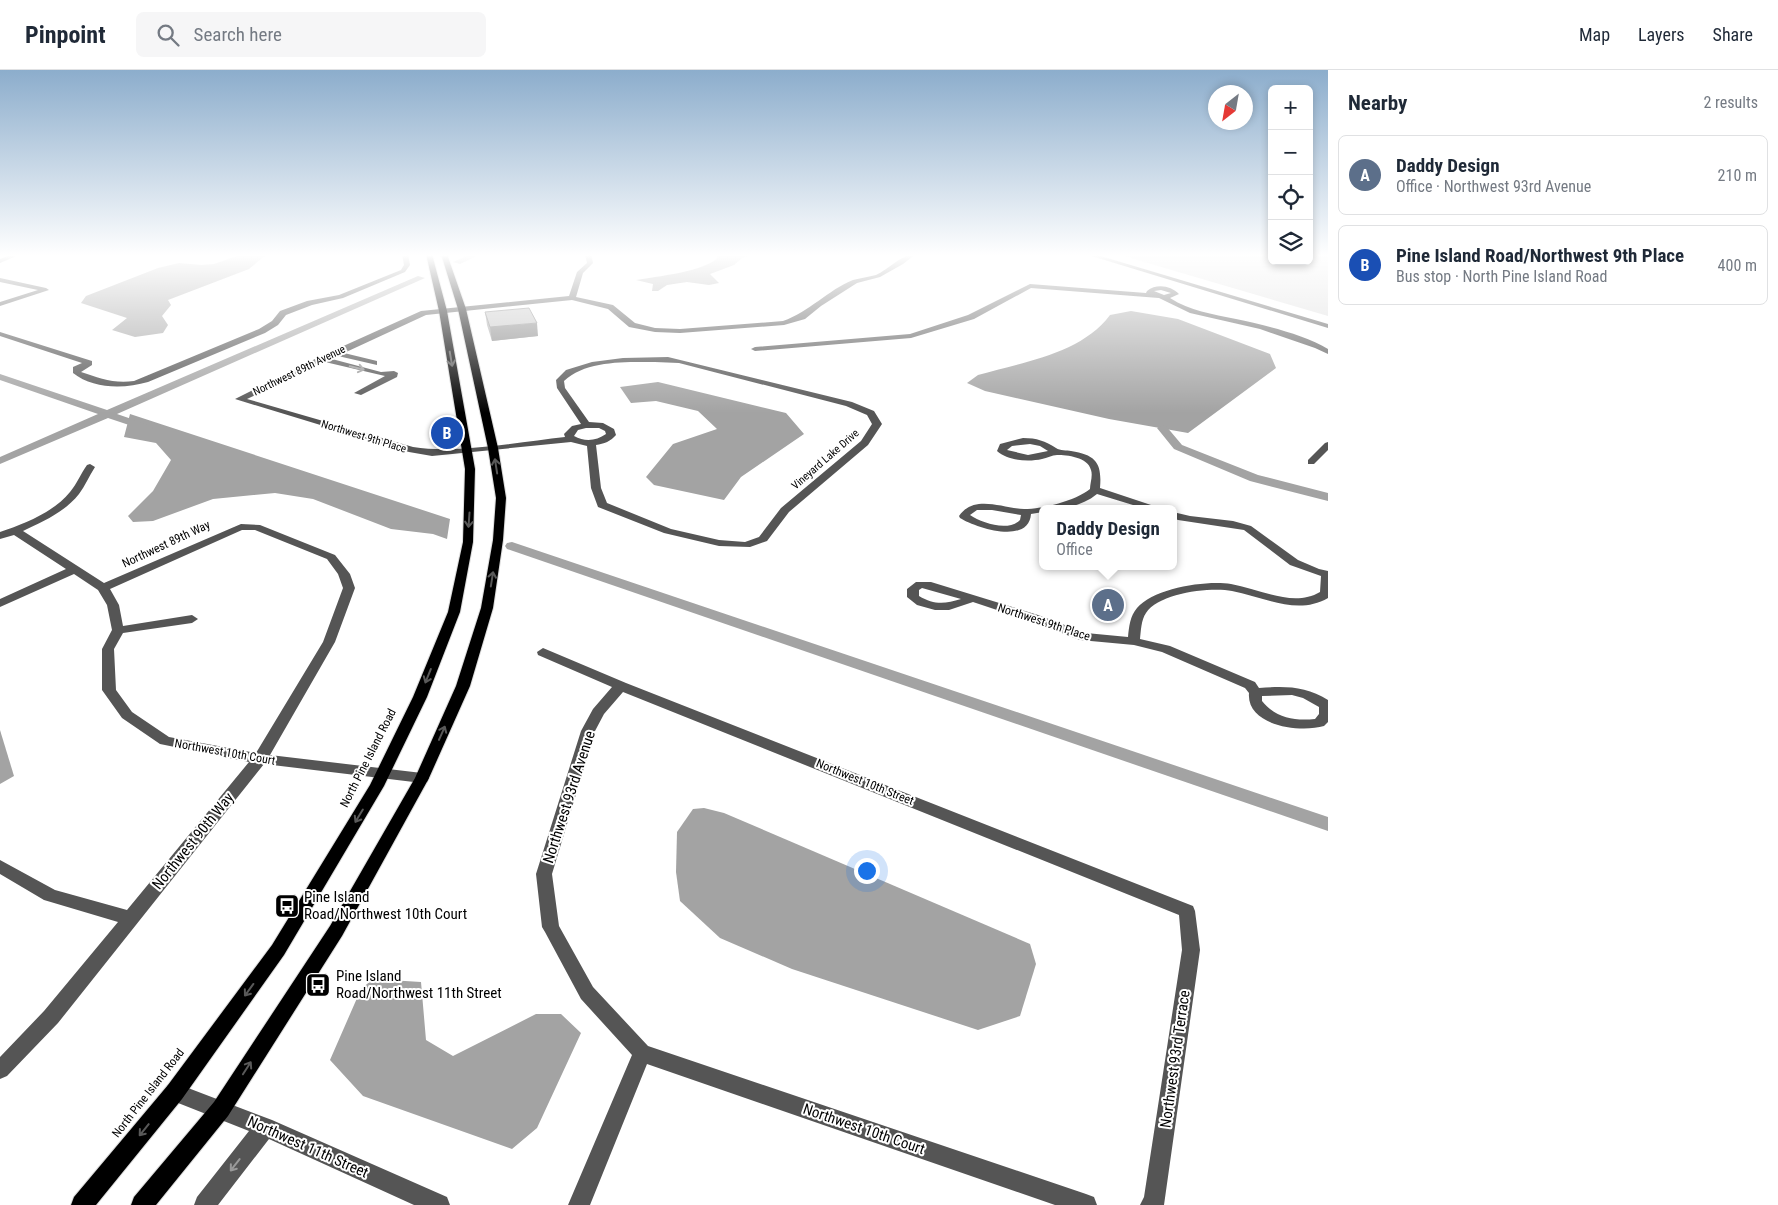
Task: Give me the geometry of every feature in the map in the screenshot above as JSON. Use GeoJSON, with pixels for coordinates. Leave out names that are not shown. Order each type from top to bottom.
{"type":"FeatureCollection","features":[{"type":"Feature","properties":{"kind":"main road","name":"North Pine Island Road"},"geometry":{"type":"LineString","coordinates":[[82,1205],[175,1092],[278,950],[383,773],[420,697],[454,612],[468,542],[471,496],[468,450],[442,307]]}},
{"type":"Feature","properties":{"kind":"main road"},"geometry":{"type":"LineString","coordinates":[[142,1205],[221,1109],[336,931],[422,778],[463,686],[488,608],[498,540],[501,498],[493,448],[462,309]]}},
{"type":"Feature","properties":{"kind":"street"},"geometry":{"type":"LineString","coordinates":[[0,334],[89,363],[76,369],[77,373],[111,385],[125,385],[145,380],[262,330],[275,323],[283,313],[299,307]]}},
{"type":"Feature","properties":{"kind":"street","name":"Northwest 89th Avenue"},"geometry":{"type":"LineString","coordinates":[[239,398],[410,318],[424,313],[482,307]]}},
{"type":"Feature","properties":{"kind":"street","name":"Northwest 89th Avenue"},"geometry":{"type":"LineString","coordinates":[[610,307],[616,310],[632,325],[655,330],[680,332],[784,323],[802,317],[814,307]]}},
{"type":"Feature","properties":{"kind":"street"},"geometry":{"type":"LineString","coordinates":[[756,349],[911,336],[971,317],[990,307]]}},
{"type":"Feature","properties":{"kind":"street"},"geometry":{"type":"LineString","coordinates":[[1177,307],[1212,318],[1245,323],[1318,346],[1328,352]]}},
{"type":"Feature","properties":{"kind":"street"},"geometry":{"type":"LineString","coordinates":[[1264,307],[1328,326]]}},
{"type":"Feature","properties":{"kind":"street"},"geometry":{"type":"LineString","coordinates":[[1284,307],[1328,320]]}},
{"type":"Feature","properties":{"kind":"street"},"geometry":{"type":"LineString","coordinates":[[335,353],[394,369],[394,373]]}},
{"type":"Feature","properties":{"kind":"street","name":"Vineyard Lake Drive"},"geometry":{"type":"LineString","coordinates":[[586,425],[561,388],[560,380],[569,372],[587,365],[660,358],[679,361],[849,404],[871,413],[878,424],[864,443],[785,510],[763,539],[746,545],[719,543],[668,531],[602,505],[596,488],[591,443]]}},
{"type":"Feature","properties":{"kind":"street"},"geometry":{"type":"LineString","coordinates":[[322,359],[381,374],[394,373]]}},
{"type":"Feature","properties":{"kind":"street"},"geometry":{"type":"LineString","coordinates":[[358,393],[394,375],[394,373]]}},
{"type":"Feature","properties":{"kind":"street","name":"Northwest 9th Place"},"geometry":{"type":"LineString","coordinates":[[239,398],[412,450],[432,452],[493,448],[572,436]]}},
{"type":"Feature","properties":{"kind":"street"},"geometry":{"type":"LineString","coordinates":[[586,425],[600,425],[611,432],[611,435],[604,440],[591,443],[572,436],[575,428],[586,425]]}},
{"type":"Feature","properties":{"kind":"street"},"geometry":{"type":"LineString","coordinates":[[1311,462],[1328,445]]}},
{"type":"Feature","properties":{"kind":"street"},"geometry":{"type":"LineString","coordinates":[[1054,452],[1082,456],[1092,462],[1096,470],[1095,490],[1087,498],[1066,505]]}},
{"type":"Feature","properties":{"kind":"street"},"geometry":{"type":"LineString","coordinates":[[0,536],[15,531],[48,513],[73,495],[90,467]]}},
{"type":"Feature","properties":{"kind":"street"},"geometry":{"type":"LineString","coordinates":[[1095,490],[1145,505]]}},
{"type":"Feature","properties":{"kind":"street"},"geometry":{"type":"LineString","coordinates":[[1026,512],[1027,517],[1024,522],[1011,529],[1004,530],[979,524],[964,516],[965,512],[971,508],[981,506],[1026,512],[1039,510]]}},
{"type":"Feature","properties":{"kind":"street"},"geometry":{"type":"LineString","coordinates":[[1134,641],[1136,624],[1141,610],[1154,600],[1170,593],[1219,586],[1248,591],[1274,599],[1306,602],[1320,600],[1326,594],[1327,575],[1300,565],[1276,550],[1262,536],[1242,526],[1177,516]]}},
{"type":"Feature","properties":{"kind":"street","name":"Northwest 90th Way"},"geometry":{"type":"LineString","coordinates":[[0,1070],[51,1017],[260,760],[329,642],[349,588],[344,574],[332,556],[256,527],[241,527]]}},
{"type":"Feature","properties":{"kind":"street","name":"Northwest 89th Way"},"geometry":{"type":"LineString","coordinates":[[103,588],[221,534],[241,527]]}},
{"type":"Feature","properties":{"kind":"street"},"geometry":{"type":"LineString","coordinates":[[15,531],[103,588],[113,605],[118,630],[192,619]]}},
{"type":"Feature","properties":{"kind":"street"},"geometry":{"type":"LineString","coordinates":[[0,603],[75,569]]}},
{"type":"Feature","properties":{"kind":"street","name":"Northwest 9th Place"},"geometry":{"type":"LineString","coordinates":[[972,599],[1034,618],[1084,637],[1134,641],[1166,649],[1250,685],[1256,692]]}},
{"type":"Feature","properties":{"kind":"street","name":"Northwest 10th Court"},"geometry":{"type":"LineString","coordinates":[[118,630],[108,649],[109,690],[127,715],[166,741],[260,760],[422,778]]}},
{"type":"Feature","properties":{"kind":"street","name":"Northwest 10th Street"},"geometry":{"type":"LineString","coordinates":[[543,652],[621,686],[1187,910]]}},
{"type":"Feature","properties":{"kind":"street","name":"Northwest 93rd Avenue"},"geometry":{"type":"LineString","coordinates":[[621,686],[598,712],[588,731],[544,874],[550,927],[587,993],[642,1053]]}},
{"type":"Feature","properties":{"kind":"street"},"geometry":{"type":"LineString","coordinates":[[1291,690],[1310,694],[1326,705],[1326,715],[1319,723],[1300,726],[1283,722],[1264,714],[1255,702],[1256,692],[1291,690]]}},
{"type":"Feature","properties":{"kind":"street"},"geometry":{"type":"LineString","coordinates":[[0,866],[50,895],[130,918]]}},
{"type":"Feature","properties":{"kind":"street","name":"Northwest 93rd Terrace"},"geometry":{"type":"LineString","coordinates":[[1151,1205],[1154,1204],[1191,950],[1187,910]]}},
{"type":"Feature","properties":{"kind":"street"},"geometry":{"type":"LineString","coordinates":[[580,1205],[642,1053]]}},
{"type":"Feature","properties":{"kind":"street","name":"Northwest 10th Court"},"geometry":{"type":"LineString","coordinates":[[642,1053],[1086,1205]]}},
{"type":"Feature","properties":{"kind":"street","name":"Northwest 11th Street"},"geometry":{"type":"LineString","coordinates":[[175,1092],[265,1127],[439,1205]]}},
{"type":"Feature","properties":{"kind":"street"},"geometry":{"type":"LineString","coordinates":[[204,1205],[265,1127]]}},
{"type":"Feature","properties":{"kind":"shaded area"},"geometry":{"type":"Polygon","coordinates":[[[93,307],[169,307],[162,316],[168,325],[163,333],[135,337],[112,330],[127,318],[93,307]]]}},
{"type":"Feature","properties":{"kind":"shaded area"},"geometry":{"type":"Polygon","coordinates":[[[1297,307],[1328,307],[1328,316],[1297,307]]]}},
{"type":"Feature","properties":{"kind":"shaded area"},"geometry":{"type":"Polygon","coordinates":[[[1131,311],[1178,319],[1270,354],[1276,368],[1188,433],[1109,419],[985,391],[967,383],[978,375],[1032,361],[1067,348],[1098,328],[1110,315],[1131,311]]]}},
{"type":"Feature","properties":{"kind":"shaded area"},"geometry":{"type":"Polygon","coordinates":[[[658,382],[786,413],[804,434],[741,477],[724,500],[654,485],[646,477],[673,444],[717,429],[698,411],[656,401],[631,403],[620,387],[658,382]]]}},
{"type":"Feature","properties":{"kind":"shaded area"},"geometry":{"type":"Polygon","coordinates":[[[130,414],[450,519],[447,539],[433,534],[391,529],[313,499],[275,493],[213,499],[153,521],[133,522],[128,516],[153,491],[171,460],[156,443],[124,437],[130,414]]]}},
{"type":"Feature","properties":{"kind":"shaded area"},"geometry":{"type":"Polygon","coordinates":[[[0,730],[14,776],[0,784],[0,730]]]}},
{"type":"Feature","properties":{"kind":"shaded area"},"geometry":{"type":"Polygon","coordinates":[[[704,808],[724,813],[1030,944],[1036,964],[1020,1016],[978,1030],[792,969],[720,938],[680,901],[676,872],[677,832],[693,809],[704,808]]]}},
{"type":"Feature","properties":{"kind":"shaded area"},"geometry":{"type":"Polygon","coordinates":[[[373,979],[421,982],[426,1040],[453,1056],[536,1014],[561,1014],[581,1033],[537,1128],[512,1149],[363,1096],[330,1060],[361,989],[373,979]]]}},
{"type":"Feature","properties":{"kind":"building"},"geometry":{"type":"Polygon","coordinates":[[[529,308],[537,323],[490,327],[485,312],[529,308]]]}},
{"type":"Feature","properties":{"kind":"waterway"},"geometry":{"type":"LineString","coordinates":[[108,414],[354,307]]}},
{"type":"Feature","properties":{"kind":"waterway"},"geometry":{"type":"LineString","coordinates":[[0,377],[108,414]]}},
{"type":"Feature","properties":{"kind":"waterway"},"geometry":{"type":"LineString","coordinates":[[0,461],[108,414]]}},
{"type":"Feature","properties":{"kind":"waterway"},"geometry":{"type":"LineString","coordinates":[[108,414],[148,428]]}},
{"type":"Feature","properties":{"kind":"waterway"},"geometry":{"type":"LineString","coordinates":[[1162,428],[1178,447],[1254,478],[1328,497]]}},
{"type":"Feature","properties":{"kind":"waterway"},"geometry":{"type":"LineString","coordinates":[[512,546],[1328,824]]}},
{"type":"Feature","properties":{"kind":"place","name":"Pine Island Road/Northwest 9th Place"},"geometry":{"type":"Point","coordinates":[447,433]}},
{"type":"Feature","properties":{"kind":"place","name":"Daddy Design"},"geometry":{"type":"Point","coordinates":[1108,605]}},
{"type":"Feature","properties":{"kind":"place","name":"Pine Island Road/Northwest 10th Court"},"geometry":{"type":"Point","coordinates":[287,906]}},
{"type":"Feature","properties":{"kind":"place","name":"Pine Island Road/Northwest 11th Street"},"geometry":{"type":"Point","coordinates":[318,985]}}]}
